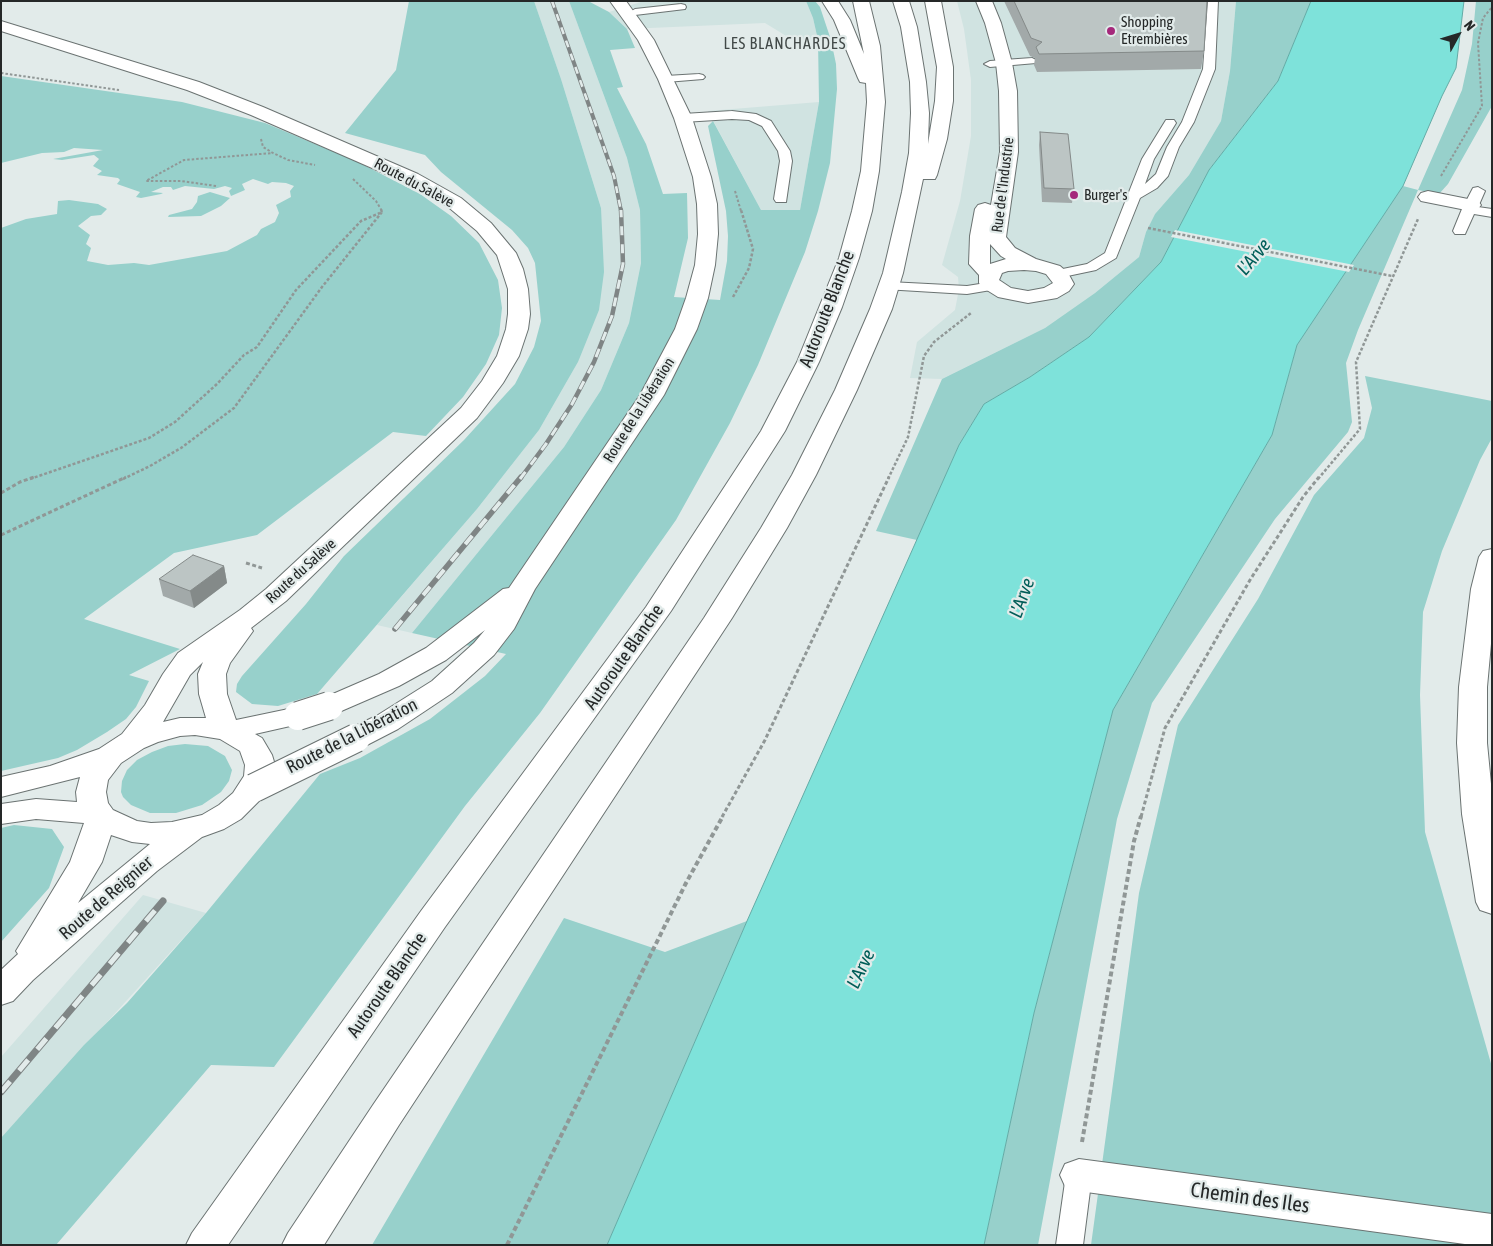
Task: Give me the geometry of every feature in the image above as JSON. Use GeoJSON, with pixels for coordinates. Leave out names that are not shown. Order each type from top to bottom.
{"type":"FeatureCollection","features":[{"type":"Feature","properties":{"kind":"main road","name":"Route de la Libération"},"geometry":{"type":"LineString","coordinates":[[257,774],[306,760],[388,722],[442,687],[484,649],[500,629],[522,589],[652,395],[682,337],[697,298],[705,257],[708,234],[707,204],[699,168],[683,118],[666,79],[646,40],[636,11],[618,1]]}},
{"type":"Feature","properties":{"kind":"main road"},"geometry":{"type":"LineString","coordinates":[[830,1],[842,20],[876,102]]}},
{"type":"Feature","properties":{"kind":"main road","name":"Autoroute Blanche"},"geometry":{"type":"LineString","coordinates":[[206,1245],[428,927],[657,611],[773,431],[808,362],[849,258],[870,171],[876,102],[872,46],[861,1]]}},
{"type":"Feature","properties":{"kind":"main road"},"geometry":{"type":"LineString","coordinates":[[891,280],[912,192],[918,153],[920,113],[913,49],[901,1]]}},
{"type":"Feature","properties":{"kind":"main road"},"geometry":{"type":"LineString","coordinates":[[302,1245],[397,1098],[718,618],[774,528],[804,475],[865,348],[926,182],[938,139],[944,101],[945,67],[933,1]]}},
{"type":"Feature","properties":{"kind":"main road","name":"Rue de l'Industrie"},"geometry":{"type":"LineString","coordinates":[[971,1],[1008,91],[1010,145],[996,237],[1008,252],[1031,264],[1047,268],[1058,274]]}},
{"type":"Feature","properties":{"kind":"main road","name":"Rue de l'Industrie"},"geometry":{"type":"LineString","coordinates":[[984,1],[993,23],[997,63],[994,98],[995,130],[991,174],[979,243],[979,264],[994,284]]}},
{"type":"Feature","properties":{"kind":"main road","name":"Route du Salève"},"geometry":{"type":"LineString","coordinates":[[1,26],[193,86],[257,111],[394,170],[440,193],[465,210],[501,244],[511,262],[518,289],[517,329],[508,356],[481,398],[414,466],[293,579],[250,616],[188,659],[149,720],[121,749]]}},
{"type":"Feature","properties":{"kind":"main road"},"geometry":{"type":"LineString","coordinates":[[1428,197],[1473,202]]}},
{"type":"Feature","properties":{"kind":"main road","name":"Rue de l'Industrie"},"geometry":{"type":"LineString","coordinates":[[994,284],[995,269],[1005,265],[1031,264]]}},
{"type":"Feature","properties":{"kind":"main road"},"geometry":{"type":"LineString","coordinates":[[994,284],[1028,297],[1050,294],[1059,290],[1064,284],[1058,274]]}},
{"type":"Feature","properties":{"kind":"main road"},"geometry":{"type":"LineString","coordinates":[[1492,557],[1484,589],[1477,639],[1473,687],[1472,743],[1478,814],[1492,902]]}},
{"type":"Feature","properties":{"kind":"main road","name":"Route de la Libération"},"geometry":{"type":"LineString","coordinates":[[227,731],[298,716],[350,697],[414,667],[454,642],[522,589]]}},
{"type":"Feature","properties":{"kind":"main road","name":"Route du Salève"},"geometry":{"type":"LineString","coordinates":[[227,731],[213,694],[212,674],[222,654],[250,616]]}},
{"type":"Feature","properties":{"kind":"main road"},"geometry":{"type":"LineString","coordinates":[[1,787],[57,774],[121,749],[156,732],[195,726],[227,731],[251,745],[257,774],[244,800],[230,812],[198,827],[151,834],[132,831],[116,825],[101,816],[36,809],[1,814]]}},
{"type":"Feature","properties":{"kind":"main road"},"geometry":{"type":"LineString","coordinates":[[101,816],[93,804],[91,792],[93,780],[100,768],[121,749]]}},
{"type":"Feature","properties":{"kind":"main road","name":"Route de Reignier"},"geometry":{"type":"LineString","coordinates":[[11,982],[86,862],[101,816]]}},
{"type":"Feature","properties":{"kind":"main road","name":"Route de Reignier"},"geometry":{"type":"LineString","coordinates":[[11,982],[146,863],[198,827]]}},
{"type":"Feature","properties":{"kind":"main road","name":"Chemin des Iles"},"geometry":{"type":"LineString","coordinates":[[1079,1174],[1492,1231]]}},
{"type":"Feature","properties":{"kind":"lane"},"geometry":{"type":"LineString","coordinates":[[1134,196],[1152,185],[1162,176],[1169,164],[1173,147],[1188,122],[1209,69],[1213,1]]}},
{"type":"Feature","properties":{"kind":"lane"},"geometry":{"type":"LineString","coordinates":[[636,11],[681,8]]}},
{"type":"Feature","properties":{"kind":"lane"},"geometry":{"type":"LineString","coordinates":[[997,63],[1033,63]]}},
{"type":"Feature","properties":{"kind":"lane"},"geometry":{"type":"LineString","coordinates":[[666,79],[699,77]]}},
{"type":"Feature","properties":{"kind":"lane"},"geometry":{"type":"LineString","coordinates":[[683,118],[732,115],[752,117],[767,124],[784,151],[786,161],[781,199]]}},
{"type":"Feature","properties":{"kind":"lane"},"geometry":{"type":"LineString","coordinates":[[1058,274],[1090,267],[1111,255],[1148,159],[1170,123]]}},
{"type":"Feature","properties":{"kind":"lane"},"geometry":{"type":"LineString","coordinates":[[1473,202],[1492,205]]}},
{"type":"Feature","properties":{"kind":"lane"},"geometry":{"type":"LineString","coordinates":[[1473,202],[1492,213]]}},
{"type":"Feature","properties":{"kind":"lane"},"geometry":{"type":"LineString","coordinates":[[1460,231],[1473,202]]}},
{"type":"Feature","properties":{"kind":"lane"},"geometry":{"type":"LineString","coordinates":[[891,280],[967,290],[994,284]]}},
{"type":"Feature","properties":{"kind":"lane"},"geometry":{"type":"LineString","coordinates":[[1069,1245],[1079,1174]]}},
{"type":"Feature","properties":{"kind":"path"},"geometry":{"type":"LineString","coordinates":[[1079,1174],[1083,1131],[1134,841],[1165,728],[1250,580],[1303,497],[1360,429],[1356,362],[1428,197],[1482,106],[1478,43],[1483,18],[1492,7],[1492,1]]}},
{"type":"Feature","properties":{"kind":"path"},"geometry":{"type":"LineString","coordinates":[[216,186],[181,181],[146,181],[184,160],[273,153]]}},
{"type":"Feature","properties":{"kind":"path"},"geometry":{"type":"LineString","coordinates":[[1,493],[20,482],[149,438],[175,422],[217,384],[244,355],[257,346],[296,290],[361,221],[382,212],[322,287],[234,408],[181,448],[150,466],[1,535]]}},
{"type":"Feature","properties":{"kind":"path"},"geometry":{"type":"LineString","coordinates":[[1148,228],[1392,276]]}},
{"type":"Feature","properties":{"kind":"path"},"geometry":{"type":"LineString","coordinates":[[506,1245],[686,883],[765,740],[826,606],[908,437],[924,356],[934,342],[994,284]]}},
{"type":"Feature","properties":{"kind":"path"},"geometry":{"type":"LineString","coordinates":[[246,562],[269,571]]}},
{"type":"Feature","properties":{"kind":"shaded area"},"geometry":{"type":"Polygon","coordinates":[[[409,1],[534,1],[561,79],[601,208],[604,272],[599,310],[578,362],[539,430],[477,509],[317,694],[278,706],[252,704],[236,692],[237,684],[242,676],[306,604],[344,556],[464,440],[515,384],[534,347],[541,321],[535,263],[528,248],[512,230],[441,172],[425,155],[345,133],[396,70],[409,1]]]}},
{"type":"Feature","properties":{"kind":"shaded area"},"geometry":{"type":"Polygon","coordinates":[[[534,1],[569,1],[627,158],[640,210],[641,263],[629,323],[601,390],[564,447],[412,633],[377,625],[477,509],[539,430],[578,362],[601,208],[561,79],[534,1]]]}},
{"type":"Feature","properties":{"kind":"shaded area"},"geometry":{"type":"Polygon","coordinates":[[[569,1],[588,1],[609,12],[627,29],[635,48],[610,50],[623,87],[617,88],[646,144],[663,194],[687,193],[688,238],[674,297],[720,300],[727,261],[728,236],[726,211],[708,126],[713,121],[761,210],[800,210],[819,102],[818,40],[813,18],[806,1],[815,1],[820,7],[831,40],[836,64],[837,89],[830,163],[805,252],[758,365],[730,423],[676,520],[540,713],[465,806],[274,1067],[211,1065],[56,1245],[1,1245],[1,1138],[84,1045],[127,1003],[206,913],[320,774],[360,758],[430,719],[485,676],[506,654],[412,633],[564,447],[601,390],[629,323],[641,263],[640,210],[627,158],[569,1]]]}},
{"type":"Feature","properties":{"kind":"shaded area"},"geometry":{"type":"Polygon","coordinates":[[[644,1],[806,1],[813,18],[818,40],[796,42],[765,23],[627,29],[609,12],[644,1]]]}},
{"type":"Feature","properties":{"kind":"shaded area"},"geometry":{"type":"Polygon","coordinates":[[[957,1],[1236,1],[1230,71],[1221,121],[1189,175],[1155,214],[1146,232],[1139,257],[1095,293],[1045,328],[942,379],[910,378],[917,342],[955,310],[959,289],[958,277],[942,265],[960,201],[971,136],[971,80],[964,29],[957,1]]]}},
{"type":"Feature","properties":{"kind":"shaded area"},"geometry":{"type":"Polygon","coordinates":[[[1236,1],[1311,1],[1278,81],[1209,170],[1161,262],[1089,337],[1030,377],[984,404],[959,445],[917,540],[876,531],[942,379],[1045,328],[1095,293],[1139,257],[1146,232],[1155,214],[1189,175],[1221,121],[1230,71],[1236,1]]]}},
{"type":"Feature","properties":{"kind":"shaded area"},"geometry":{"type":"Polygon","coordinates":[[[1476,1],[1492,1],[1492,106],[1448,184],[1439,194],[1418,190],[1462,90],[1472,44],[1476,1]]]}},
{"type":"Feature","properties":{"kind":"shaded area"},"geometry":{"type":"Polygon","coordinates":[[[1,76],[182,102],[265,123],[358,162],[420,194],[451,216],[479,243],[498,280],[502,308],[499,335],[486,364],[463,397],[426,436],[393,432],[257,535],[174,553],[84,619],[180,649],[129,675],[149,681],[136,707],[126,719],[107,732],[77,750],[58,758],[1,771],[1,228],[26,219],[57,214],[58,201],[69,200],[98,204],[107,209],[101,215],[91,216],[78,226],[90,235],[86,244],[91,248],[87,261],[108,265],[134,263],[149,265],[227,251],[257,235],[261,229],[275,222],[279,213],[276,205],[291,197],[290,191],[294,186],[286,183],[272,182],[268,184],[253,179],[242,184],[245,190],[231,196],[229,191],[232,188],[225,186],[214,189],[185,186],[173,190],[171,187],[163,187],[151,192],[163,193],[161,194],[141,198],[136,197],[140,192],[117,184],[120,180],[118,178],[97,175],[102,171],[93,166],[99,159],[94,155],[62,160],[53,159],[103,150],[74,148],[64,152],[42,153],[1,163],[1,76]]]}},
{"type":"Feature","properties":{"kind":"shaded area"},"geometry":{"type":"Polygon","coordinates":[[[819,102],[800,210],[761,210],[708,111],[819,102]]]}},
{"type":"Feature","properties":{"kind":"shaded area"},"geometry":{"type":"Polygon","coordinates":[[[1403,186],[1418,190],[1358,330],[1346,363],[1352,422],[1348,432],[1275,519],[1152,703],[1117,819],[1038,1245],[984,1245],[1034,1013],[1113,710],[1272,435],[1297,345],[1403,186]]]}},
{"type":"Feature","properties":{"kind":"shaded area"},"geometry":{"type":"Polygon","coordinates":[[[210,192],[230,198],[221,206],[201,216],[168,217],[169,215],[192,209],[197,202],[198,196],[210,192]]]}},
{"type":"Feature","properties":{"kind":"shaded area"},"geometry":{"type":"Polygon","coordinates":[[[1365,376],[1492,401],[1492,438],[1480,460],[1442,551],[1423,612],[1420,695],[1425,832],[1492,1067],[1492,1245],[1091,1245],[1139,893],[1178,725],[1258,599],[1314,495],[1364,438],[1372,408],[1365,376]]]}},
{"type":"Feature","properties":{"kind":"shaded area"},"geometry":{"type":"Polygon","coordinates":[[[185,744],[208,746],[225,756],[232,770],[229,781],[221,792],[202,805],[176,813],[150,813],[131,805],[123,797],[121,792],[122,781],[127,770],[137,760],[168,746],[185,744]]]}},
{"type":"Feature","properties":{"kind":"shaded area"},"geometry":{"type":"Polygon","coordinates":[[[14,825],[52,829],[64,847],[49,888],[1,942],[1,828],[14,825]]]}},
{"type":"Feature","properties":{"kind":"shaded area"},"geometry":{"type":"Polygon","coordinates":[[[143,895],[206,913],[1,1139],[1,1057],[143,895]]]}},
{"type":"Feature","properties":{"kind":"shaded area"},"geometry":{"type":"Polygon","coordinates":[[[564,918],[665,952],[747,921],[607,1245],[372,1245],[564,918]]]}},
{"type":"Feature","properties":{"kind":"water","name":"L'Arve"},"geometry":{"type":"Polygon","coordinates":[[[1311,1],[1464,1],[1456,68],[1403,186],[1297,345],[1272,435],[1113,710],[1034,1013],[984,1245],[607,1245],[747,921],[959,445],[984,404],[1030,377],[1089,337],[1161,262],[1209,170],[1278,81],[1311,1]]]}},
{"type":"Feature","properties":{"kind":"pier"},"geometry":{"type":"Polygon","coordinates":[[[1175,230],[1354,265],[1349,272],[1171,237],[1175,230]]]}},
{"type":"Feature","properties":{"kind":"building","name":"Shopping Etrembières"},"geometry":{"type":"Polygon","coordinates":[[[1014,1],[1207,1],[1204,51],[1039,54],[1036,47],[1042,42],[1031,38],[1014,1]]]}},
{"type":"Feature","properties":{"kind":"building"},"geometry":{"type":"Polygon","coordinates":[[[1040,132],[1068,134],[1074,189],[1044,188],[1040,132]]]}},
{"type":"Feature","properties":{"kind":"building"},"geometry":{"type":"Polygon","coordinates":[[[193,555],[224,566],[190,591],[159,579],[193,555]]]}},
{"type":"Feature","properties":{"kind":"railway"},"geometry":{"type":"LineString","coordinates":[[552,1],[614,176],[621,211]]}},
{"type":"Feature","properties":{"kind":"railway"},"geometry":{"type":"LineString","coordinates":[[520,479],[572,404],[594,362],[612,316],[623,264],[621,210]]}},
{"type":"Feature","properties":{"kind":"railway"},"geometry":{"type":"LineString","coordinates":[[395,629],[521,477]]}},
{"type":"Feature","properties":{"kind":"railway"},"geometry":{"type":"LineString","coordinates":[[1,1092],[163,901]]}},
{"type":"Feature","properties":{"kind":"place","name":"Shopping Etrembières"},"geometry":{"type":"Point","coordinates":[1111,31]}},
{"type":"Feature","properties":{"kind":"place","name":"Burger's"},"geometry":{"type":"Point","coordinates":[1074,195]}},
{"type":"Feature","properties":{"kind":"district","name":"LES BLANCHARDES"},"geometry":{"type":"Point","coordinates":[785,44]}}]}
